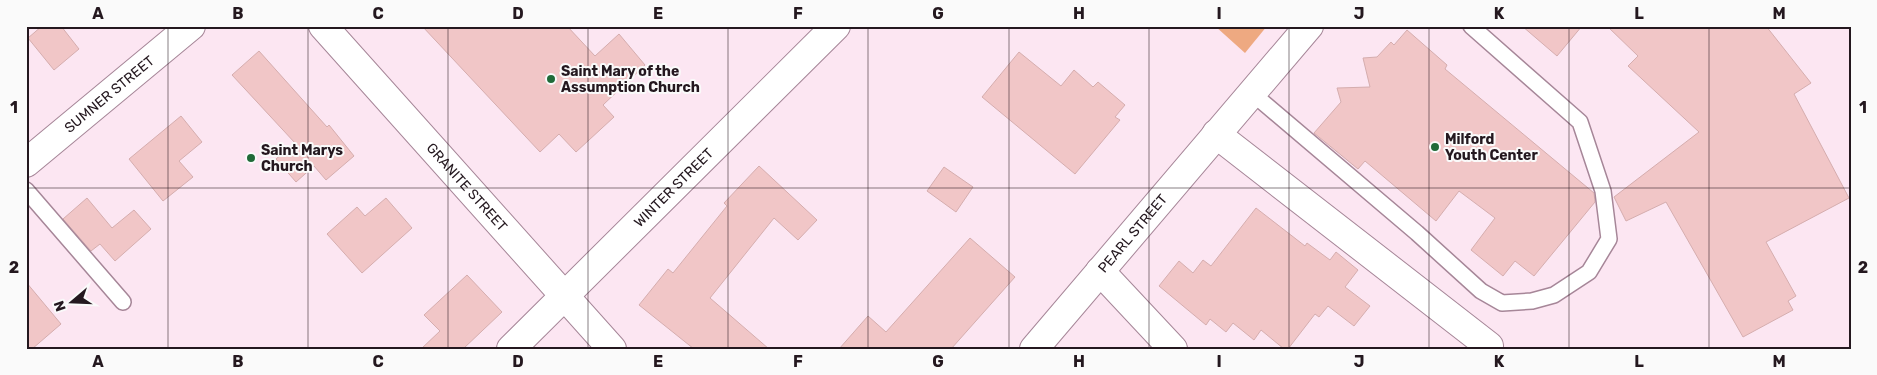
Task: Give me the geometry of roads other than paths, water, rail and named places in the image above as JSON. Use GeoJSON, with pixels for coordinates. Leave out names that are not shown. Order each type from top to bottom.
{"type":"FeatureCollection","features":[{"type":"Feature","properties":{"kind":"street","name":"SUMNER STREET"},"geometry":{"type":"LineString","coordinates":[[26,163],[191,26]]}},
{"type":"Feature","properties":{"kind":"street","name":"GRANITE STREET"},"geometry":{"type":"LineString","coordinates":[[323,26],[612,349]]}},
{"type":"Feature","properties":{"kind":"street","name":"WINTER STREET"},"geometry":{"type":"LineString","coordinates":[[511,349],[836,26]]}},
{"type":"Feature","properties":{"kind":"street","name":"PEARL STREET"},"geometry":{"type":"LineString","coordinates":[[1034,349],[1309,26]]}},
{"type":"Feature","properties":{"kind":"street"},"geometry":{"type":"LineString","coordinates":[[1216,134],[1489,346]]}},
{"type":"Feature","properties":{"kind":"street"},"geometry":{"type":"LineString","coordinates":[[1100,271],[1174,349]]}},
{"type":"Feature","properties":{"kind":"lane"},"geometry":{"type":"LineString","coordinates":[[1252,93],[1417,233],[1481,291],[1502,303],[1532,301],[1554,295],[1589,272],[1609,239],[1603,191],[1580,122],[1471,26]]}},
{"type":"Feature","properties":{"kind":"lane"},"geometry":{"type":"LineString","coordinates":[[26,190],[123,302]]}},
{"type":"Feature","properties":{"kind":"place","name":"Saint Mary of the Assumption Church"},"geometry":{"type":"Point","coordinates":[551,79]}},
{"type":"Feature","properties":{"kind":"place","name":"Milford Youth Center"},"geometry":{"type":"Point","coordinates":[1435,147]}},
{"type":"Feature","properties":{"kind":"place","name":"Saint Marys Church"},"geometry":{"type":"Point","coordinates":[251,158]}}]}
